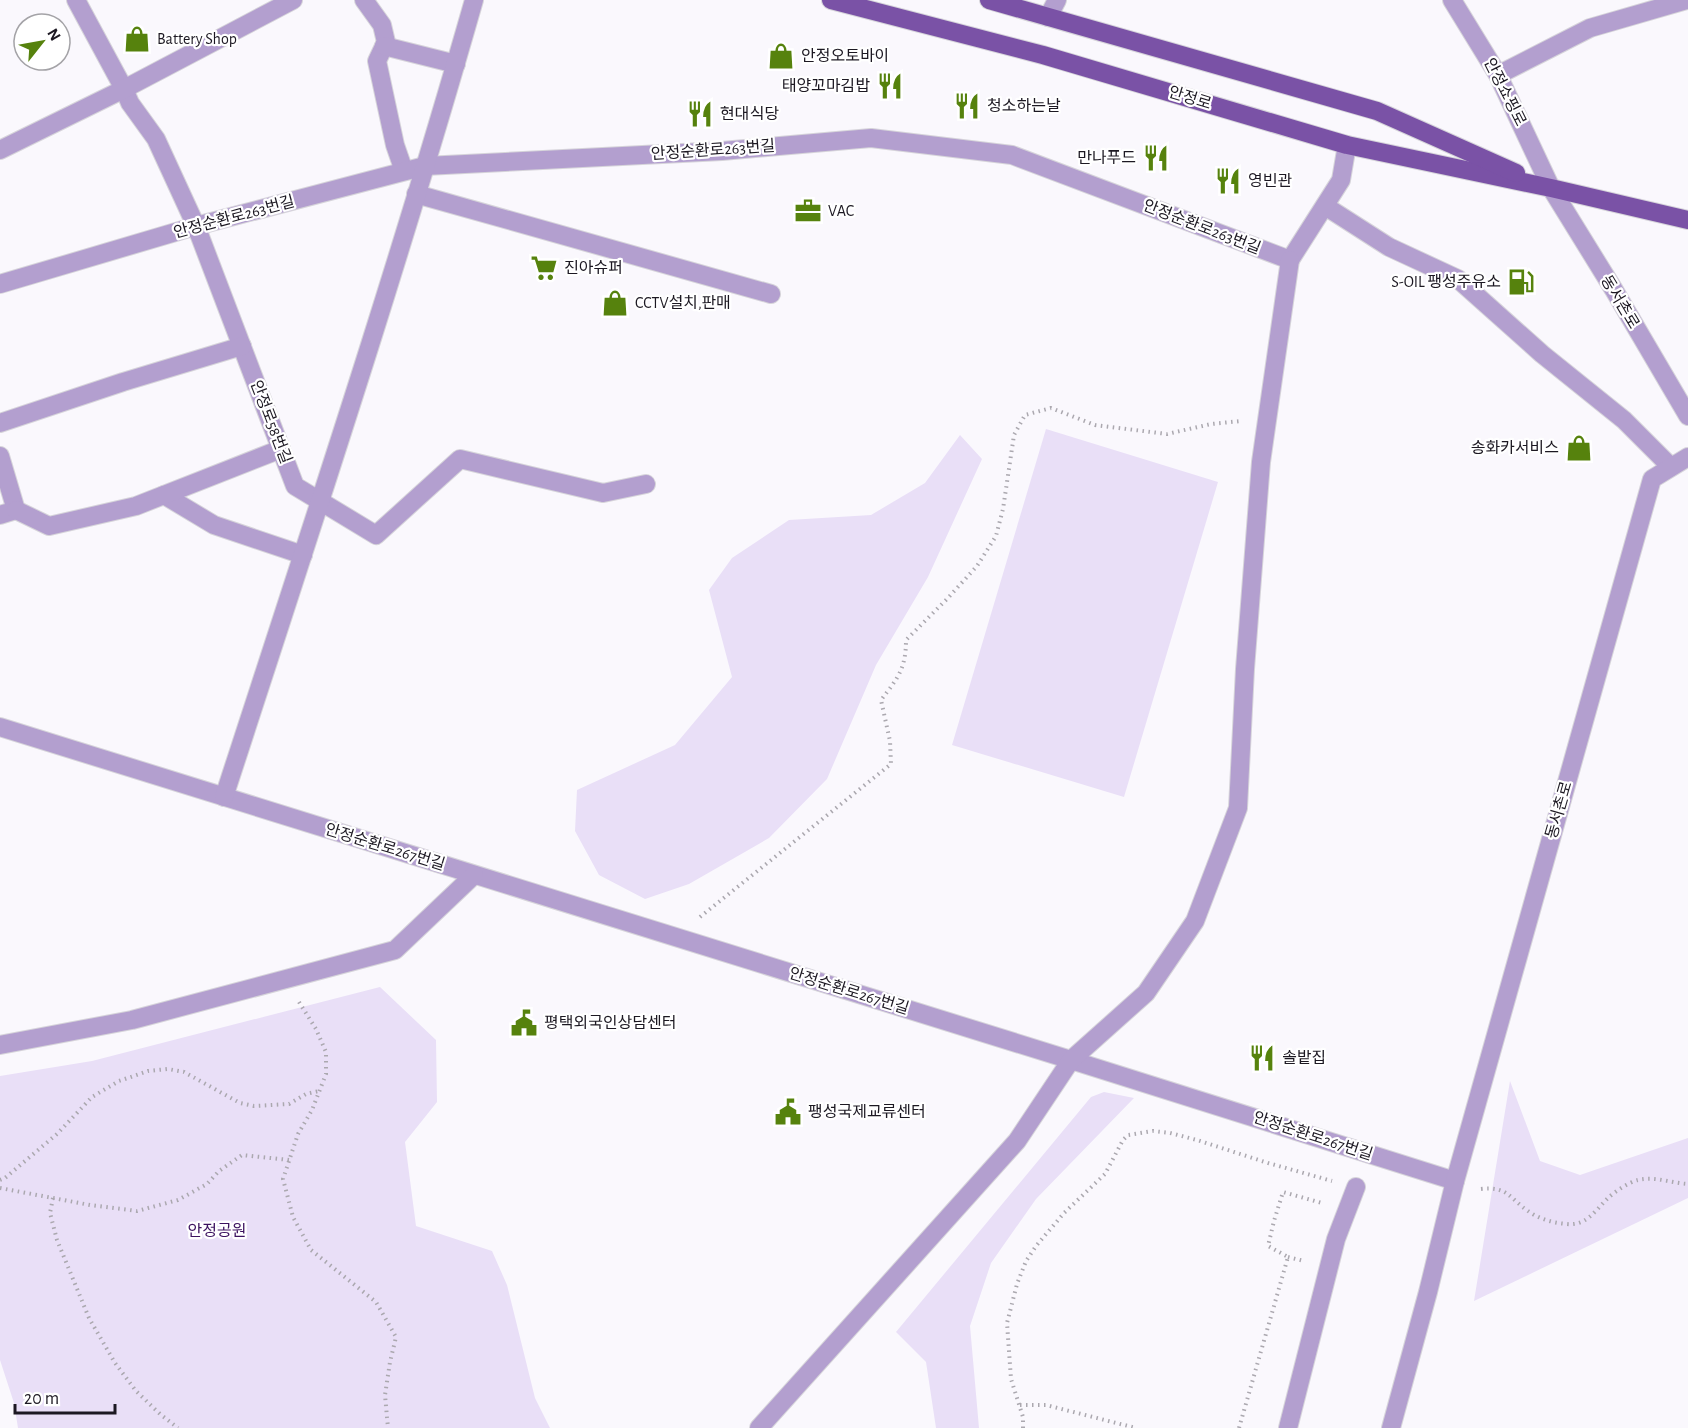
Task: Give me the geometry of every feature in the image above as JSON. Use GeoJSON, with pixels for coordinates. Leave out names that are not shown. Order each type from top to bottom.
{"type":"FeatureCollection","features":[{"type":"Feature","properties":{"kind":"main road","name":"안정로"},"geometry":{"type":"LineString","coordinates":[[831,0],[886,7],[1347,145],[1551,188],[1688,220]]}},
{"type":"Feature","properties":{"kind":"main road","name":"안정로"},"geometry":{"type":"LineString","coordinates":[[989,0],[1377,111],[1551,188]]}},
{"type":"Feature","properties":{"kind":"street","name":"안정로58번길"},"geometry":{"type":"LineString","coordinates":[[76,0],[130,103],[156,140],[196,226],[295,486],[376,535],[460,459],[603,493],[646,484]]}},
{"type":"Feature","properties":{"kind":"street"},"geometry":{"type":"LineString","coordinates":[[0,150],[124,89],[293,0]]}},
{"type":"Feature","properties":{"kind":"street"},"geometry":{"type":"LineString","coordinates":[[364,0],[382,25],[386,42],[376,61],[395,145],[404,171]]}},
{"type":"Feature","properties":{"kind":"street"},"geometry":{"type":"LineString","coordinates":[[224,797],[320,502],[425,166],[474,0]]}},
{"type":"Feature","properties":{"kind":"street"},"geometry":{"type":"LineString","coordinates":[[1048,17],[1057,0]]}},
{"type":"Feature","properties":{"kind":"street","name":"안정쇼핑로"},"geometry":{"type":"LineString","coordinates":[[1452,0],[1498,75],[1551,188]]}},
{"type":"Feature","properties":{"kind":"street"},"geometry":{"type":"LineString","coordinates":[[1498,75],[1590,28],[1687,0]]}},
{"type":"Feature","properties":{"kind":"street"},"geometry":{"type":"LineString","coordinates":[[384,46],[456,64]]}},
{"type":"Feature","properties":{"kind":"street","name":"안정순환로263번길"},"geometry":{"type":"LineString","coordinates":[[0,284],[196,226],[425,166],[722,151],[871,138],[1012,155],[1290,260]]}},
{"type":"Feature","properties":{"kind":"street"},"geometry":{"type":"LineString","coordinates":[[759,1428],[1017,1141],[1071,1060],[1146,993],[1195,921],[1238,808],[1261,462],[1290,260],[1341,180],[1347,145]]}},
{"type":"Feature","properties":{"kind":"street","name":"동서촌로"},"geometry":{"type":"LineString","coordinates":[[1551,188],[1688,416]]}},
{"type":"Feature","properties":{"kind":"street"},"geometry":{"type":"LineString","coordinates":[[416,194],[771,294]]}},
{"type":"Feature","properties":{"kind":"street"},"geometry":{"type":"LineString","coordinates":[[1325,206],[1389,247],[1458,279],[1542,354],[1624,420],[1671,467]]}},
{"type":"Feature","properties":{"kind":"street"},"geometry":{"type":"LineString","coordinates":[[0,423],[242,346]]}},
{"type":"Feature","properties":{"kind":"street"},"geometry":{"type":"LineString","coordinates":[[0,456],[8,513],[49,526],[136,506],[281,449]]}},
{"type":"Feature","properties":{"kind":"street","name":"동서촌로"},"geometry":{"type":"LineString","coordinates":[[1455,1181],[1652,479],[1688,457]]}},
{"type":"Feature","properties":{"kind":"street"},"geometry":{"type":"LineString","coordinates":[[164,495],[214,525],[303,555]]}},
{"type":"Feature","properties":{"kind":"street","name":"안정순환로267번길"},"geometry":{"type":"LineString","coordinates":[[0,727],[1455,1181]]}},
{"type":"Feature","properties":{"kind":"street"},"geometry":{"type":"LineString","coordinates":[[0,1045],[132,1020],[394,950],[474,875]]}},
{"type":"Feature","properties":{"kind":"street"},"geometry":{"type":"LineString","coordinates":[[1391,1428],[1455,1181]]}},
{"type":"Feature","properties":{"kind":"street"},"geometry":{"type":"LineString","coordinates":[[1288,1428],[1336,1239],[1356,1187]]}},
{"type":"Feature","properties":{"kind":"path"},"geometry":{"type":"LineString","coordinates":[[677,938],[891,764],[890,741],[881,700],[899,676],[906,655],[906,640],[977,566],[996,536],[1003,509],[1014,435],[1025,415],[1051,408],[1095,425],[1167,434],[1198,426],[1240,421],[1267,425]]}},
{"type":"Feature","properties":{"kind":"path"},"geometry":{"type":"LineString","coordinates":[[290,978],[297,998],[316,1029],[326,1052],[326,1074],[312,1110],[298,1134],[284,1179],[293,1217],[311,1250],[376,1302],[396,1337],[385,1395],[388,1428]]}},
{"type":"Feature","properties":{"kind":"path"},"geometry":{"type":"LineString","coordinates":[[0,1180],[57,1134],[92,1097],[119,1081],[148,1071],[168,1069],[184,1072],[240,1103],[254,1106],[289,1104],[306,1094],[319,1091]]}},
{"type":"Feature","properties":{"kind":"path"},"geometry":{"type":"LineString","coordinates":[[1023,1428],[1023,1417],[1011,1379],[1007,1323],[1017,1284],[1026,1261],[1036,1246],[1064,1213],[1105,1174],[1128,1135],[1153,1131],[1170,1133],[1356,1187]]}},
{"type":"Feature","properties":{"kind":"path"},"geometry":{"type":"LineString","coordinates":[[0,1188],[90,1205],[137,1210],[178,1200],[207,1184],[219,1171],[242,1155],[289,1160]]}},
{"type":"Feature","properties":{"kind":"path"},"geometry":{"type":"LineString","coordinates":[[1450,1201],[1483,1188],[1506,1191],[1527,1211],[1543,1220],[1569,1225],[1585,1221],[1609,1196],[1636,1180],[1651,1178],[1688,1184]]}},
{"type":"Feature","properties":{"kind":"path"},"geometry":{"type":"LineString","coordinates":[[1239,1428],[1288,1257],[1268,1246],[1283,1192],[1347,1210]]}},
{"type":"Feature","properties":{"kind":"path"},"geometry":{"type":"LineString","coordinates":[[53,1198],[50,1213],[57,1240],[90,1318],[115,1363],[136,1390],[178,1428]]}},
{"type":"Feature","properties":{"kind":"path"},"geometry":{"type":"LineString","coordinates":[[1019,1405],[1047,1405],[1136,1428]]}},
{"type":"Feature","properties":{"kind":"green space"},"geometry":{"type":"Polygon","coordinates":[[[1046,429],[1218,482],[1124,797],[952,745],[1046,429]]]}},
{"type":"Feature","properties":{"kind":"green space"},"geometry":{"type":"Polygon","coordinates":[[[960,435],[982,459],[928,577],[876,665],[827,779],[769,838],[689,884],[645,899],[599,875],[575,831],[577,790],[675,745],[732,677],[709,590],[732,558],[789,520],[871,515],[925,483],[960,435]]]}},
{"type":"Feature","properties":{"kind":"green space","name":"안정공원"},"geometry":{"type":"Polygon","coordinates":[[[380,987],[436,1040],[437,1102],[405,1142],[416,1226],[492,1251],[507,1285],[535,1398],[550,1428],[18,1428],[14,1403],[0,1360],[0,1076],[92,1061],[380,987]]]}},
{"type":"Feature","properties":{"kind":"green space"},"geometry":{"type":"Polygon","coordinates":[[[1510,1081],[1540,1161],[1580,1175],[1688,1138],[1688,1198],[1474,1301],[1510,1081]]]}},
{"type":"Feature","properties":{"kind":"green space"},"geometry":{"type":"Polygon","coordinates":[[[1104,1092],[1134,1098],[1036,1199],[991,1263],[970,1326],[979,1428],[936,1428],[926,1362],[896,1332],[1091,1097],[1104,1092]]]}},
{"type":"Feature","properties":{"kind":"place","name":"Battery Shop"},"geometry":{"type":"Point","coordinates":[137,39]}},
{"type":"Feature","properties":{"kind":"place","name":"안정오토바이"},"geometry":{"type":"Point","coordinates":[781,56]}},
{"type":"Feature","properties":{"kind":"place","name":"태양꼬마김밥"},"geometry":{"type":"Point","coordinates":[890,86]}},
{"type":"Feature","properties":{"kind":"place","name":"청소하는날"},"geometry":{"type":"Point","coordinates":[967,106]}},
{"type":"Feature","properties":{"kind":"place","name":"현대식당"},"geometry":{"type":"Point","coordinates":[700,114]}},
{"type":"Feature","properties":{"kind":"place","name":"만나푸드"},"geometry":{"type":"Point","coordinates":[1156,158]}},
{"type":"Feature","properties":{"kind":"place","name":"영빈관"},"geometry":{"type":"Point","coordinates":[1228,181]}},
{"type":"Feature","properties":{"kind":"place","name":"VAC"},"geometry":{"type":"Point","coordinates":[808,211]}},
{"type":"Feature","properties":{"kind":"place","name":"진아슈퍼"},"geometry":{"type":"Point","coordinates":[544,268]}},
{"type":"Feature","properties":{"kind":"place","name":"S-OIL 팽성주유소"},"geometry":{"type":"Point","coordinates":[1521,282]}},
{"type":"Feature","properties":{"kind":"place","name":"CCTV설치,판매"},"geometry":{"type":"Point","coordinates":[615,303]}},
{"type":"Feature","properties":{"kind":"place","name":"송화카서비스"},"geometry":{"type":"Point","coordinates":[1579,448]}},
{"type":"Feature","properties":{"kind":"place","name":"평택외국인상담센터"},"geometry":{"type":"Point","coordinates":[524,1023]}},
{"type":"Feature","properties":{"kind":"place","name":"솔밭집"},"geometry":{"type":"Point","coordinates":[1262,1058]}},
{"type":"Feature","properties":{"kind":"place","name":"팽성국제교류센터"},"geometry":{"type":"Point","coordinates":[788,1112]}}]}
